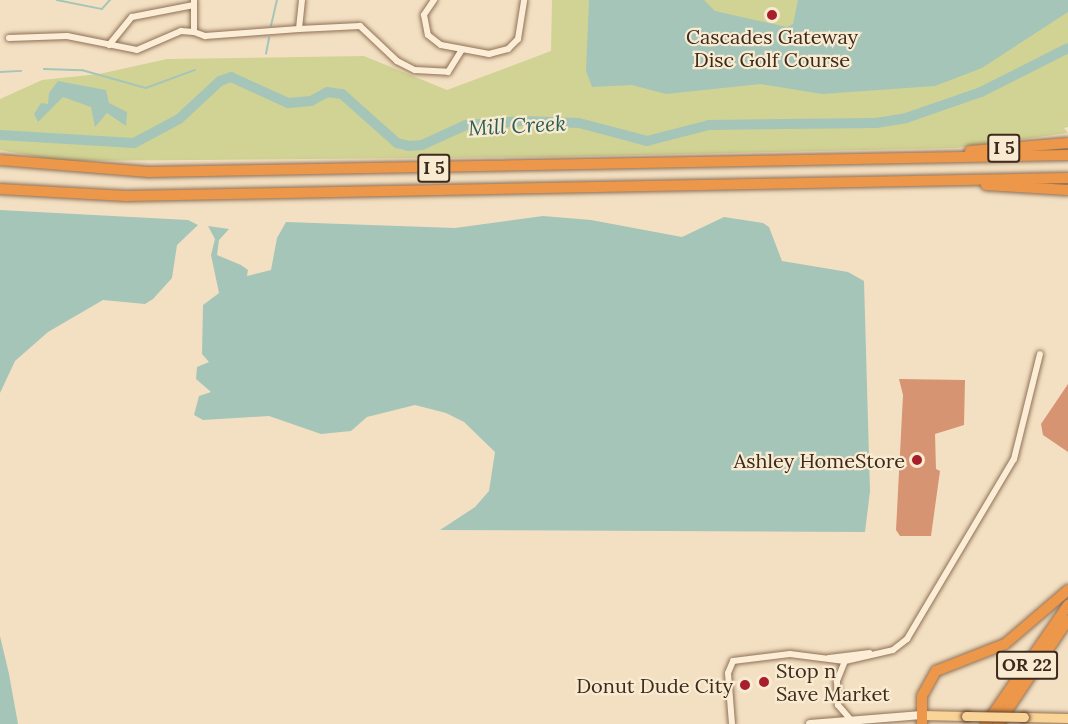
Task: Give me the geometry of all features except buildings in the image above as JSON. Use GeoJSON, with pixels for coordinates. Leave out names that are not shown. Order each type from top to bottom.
{"type":"FeatureCollection","features":[{"type":"Feature","properties":{"kind":"highway","name":"I 5"},"geometry":{"type":"LineString","coordinates":[[940,158],[1068,143]]}},
{"type":"Feature","properties":{"kind":"highway","name":"I 5"},"geometry":{"type":"LineString","coordinates":[[0,160],[149,172],[1068,155]]}},
{"type":"Feature","properties":{"kind":"highway","name":"I 5"},"geometry":{"type":"LineString","coordinates":[[0,189],[126,195],[1068,178]]}},
{"type":"Feature","properties":{"kind":"highway"},"geometry":{"type":"LineString","coordinates":[[947,180],[1068,190]]}},
{"type":"Feature","properties":{"kind":"highway"},"geometry":{"type":"LineString","coordinates":[[922,719],[924,687],[936,671],[1005,644],[1041,618],[1068,590]]}},
{"type":"Feature","properties":{"kind":"highway","name":"OR 22"},"geometry":{"type":"LineString","coordinates":[[986,724],[1068,605]]}},
{"type":"Feature","properties":{"kind":"highway","name":"OR 22"},"geometry":{"type":"LineString","coordinates":[[998,724],[1068,620]]}},
{"type":"Feature","properties":{"kind":"main road"},"geometry":{"type":"LineString","coordinates":[[810,724],[851,720],[966,716],[1068,718]]}},
{"type":"Feature","properties":{"kind":"street"},"geometry":{"type":"LineString","coordinates":[[299,29],[302,0]]}},
{"type":"Feature","properties":{"kind":"street"},"geometry":{"type":"LineString","coordinates":[[434,0],[424,15],[428,35],[441,45],[489,54],[508,49],[521,32],[524,0]]}},
{"type":"Feature","properties":{"kind":"street"},"geometry":{"type":"LineString","coordinates":[[109,45],[132,17],[194,3],[194,32]]}},
{"type":"Feature","properties":{"kind":"street"},"geometry":{"type":"LineString","coordinates":[[9,38],[57,35],[137,50],[181,31],[235,36],[299,29],[360,26],[397,61],[430,73],[454,68],[462,50]]}},
{"type":"Feature","properties":{"kind":"street"},"geometry":{"type":"LineString","coordinates":[[732,724],[728,673],[733,661],[789,654],[845,661],[898,648],[907,639],[1005,477],[1020,443],[1040,354]]}},
{"type":"Feature","properties":{"kind":"street"},"geometry":{"type":"LineString","coordinates":[[828,658],[877,653]]}},
{"type":"Feature","properties":{"kind":"street"},"geometry":{"type":"LineString","coordinates":[[845,661],[837,681],[838,705],[851,720]]}},
{"type":"Feature","properties":{"kind":"green space"},"geometry":{"type":"Polygon","coordinates":[[[552,0],[1068,0],[1068,127],[1064,128],[1068,133],[956,148],[549,157],[60,161],[0,150],[0,99],[42,80],[99,74],[167,59],[364,56],[447,90],[551,51],[552,0]]]}},
{"type":"Feature","properties":{"kind":"shaded area"},"geometry":{"type":"Polygon","coordinates":[[[589,0],[704,0],[715,11],[787,27],[793,24],[798,0],[1068,0],[1068,12],[982,68],[935,86],[822,94],[761,84],[666,94],[632,85],[592,87],[586,71],[589,0]]]}},
{"type":"Feature","properties":{"kind":"shaded area"},"geometry":{"type":"Polygon","coordinates":[[[58,81],[106,90],[109,103],[127,112],[126,126],[107,113],[95,127],[91,107],[63,97],[38,122],[34,114],[41,103],[48,104],[49,93],[58,81]]]}},
{"type":"Feature","properties":{"kind":"shaded area"},"geometry":{"type":"Polygon","coordinates":[[[0,210],[188,220],[198,225],[177,245],[172,278],[153,299],[145,304],[103,300],[48,332],[15,361],[0,393],[0,210]]]}},
{"type":"Feature","properties":{"kind":"shaded area"},"geometry":{"type":"Polygon","coordinates":[[[543,216],[591,220],[682,237],[724,217],[763,223],[769,227],[782,261],[848,272],[864,281],[870,491],[865,532],[440,530],[475,507],[489,491],[495,452],[464,422],[446,413],[415,405],[367,417],[351,431],[321,434],[269,416],[203,420],[194,415],[199,396],[211,392],[196,379],[197,367],[209,362],[202,354],[203,305],[219,293],[211,255],[215,239],[208,226],[229,229],[219,240],[217,255],[241,265],[248,270],[247,276],[271,270],[277,238],[286,222],[455,228],[543,216]]]}},
{"type":"Feature","properties":{"kind":"shaded area"},"geometry":{"type":"Polygon","coordinates":[[[0,636],[9,674],[18,724],[0,724],[0,636]]]}},
{"type":"Feature","properties":{"kind":"waterway"},"geometry":{"type":"LineString","coordinates":[[57,0],[102,9],[110,0]]}},
{"type":"Feature","properties":{"kind":"waterway"},"geometry":{"type":"LineString","coordinates":[[271,26],[277,0]]}},
{"type":"Feature","properties":{"kind":"waterway"},"geometry":{"type":"LineString","coordinates":[[266,54],[269,38]]}},
{"type":"Feature","properties":{"kind":"waterway","name":"Mill Creek"},"geometry":{"type":"LineString","coordinates":[[0,135],[134,143],[179,119],[220,81],[231,77],[288,103],[311,101],[327,92],[342,94],[397,143],[409,146],[422,145],[466,125],[523,121],[579,123],[647,141],[709,125],[876,123],[906,118],[981,92],[1068,48]]}},
{"type":"Feature","properties":{"kind":"waterway"},"geometry":{"type":"LineString","coordinates":[[44,69],[82,70],[146,88],[195,70]]}},
{"type":"Feature","properties":{"kind":"waterway"},"geometry":{"type":"LineString","coordinates":[[0,72],[21,71]]}},
{"type":"Feature","properties":{"kind":"place","name":"Cascades Gateway Disc Golf Course"},"geometry":{"type":"Point","coordinates":[772,15]}},
{"type":"Feature","properties":{"kind":"place","name":"Ashley HomeStore"},"geometry":{"type":"Point","coordinates":[917,460]}},
{"type":"Feature","properties":{"kind":"place","name":"Stop n Save Market"},"geometry":{"type":"Point","coordinates":[764,682]}},
{"type":"Feature","properties":{"kind":"place","name":"Donut Dude City"},"geometry":{"type":"Point","coordinates":[745,685]}}]}
